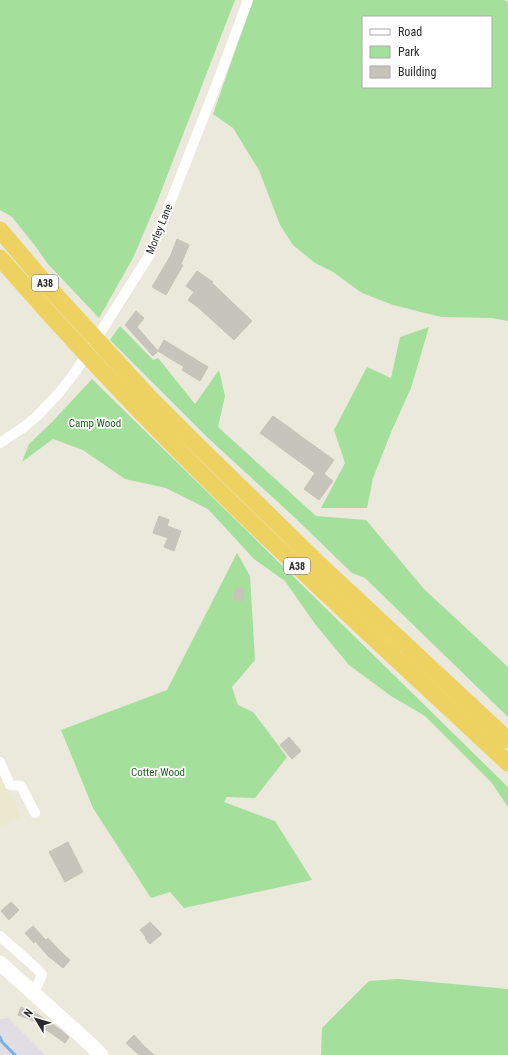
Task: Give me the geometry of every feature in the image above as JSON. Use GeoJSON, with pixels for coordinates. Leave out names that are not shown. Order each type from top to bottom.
{"type":"FeatureCollection","features":[{"type":"Feature","properties":{"kind":"highway","name":"A38"},"geometry":{"type":"LineString","coordinates":[[0,230],[51,290],[148,396],[234,482],[358,601],[508,740]]}},
{"type":"Feature","properties":{"kind":"highway","name":"A38"},"geometry":{"type":"LineString","coordinates":[[0,258],[81,349],[186,458],[365,630],[508,763]]}},
{"type":"Feature","properties":{"kind":"main road"},"geometry":{"type":"LineString","coordinates":[[0,963],[101,1055]]}},
{"type":"Feature","properties":{"kind":"street","name":"Morley Lane"},"geometry":{"type":"LineString","coordinates":[[0,443],[24,427],[59,394],[76,371],[150,254],[248,0]]}},
{"type":"Feature","properties":{"kind":"street"},"geometry":{"type":"LineString","coordinates":[[0,762],[10,785],[21,786],[35,813]]}},
{"type":"Feature","properties":{"kind":"street"},"geometry":{"type":"LineString","coordinates":[[0,936],[37,968],[42,975],[37,986],[32,992]]}},
{"type":"Feature","properties":{"kind":"shaded area"},"geometry":{"type":"Polygon","coordinates":[[[3,775],[21,817],[0,826],[0,776],[3,775]]]}},
{"type":"Feature","properties":{"kind":"shaded area"},"geometry":{"type":"Polygon","coordinates":[[[8,1018],[45,1055],[0,1055],[0,1019],[8,1018]]]}},
{"type":"Feature","properties":{"kind":"green space"},"geometry":{"type":"Polygon","coordinates":[[[0,0],[235,0],[157,202],[133,258],[99,318],[48,264],[12,217],[0,210],[0,0]]]}},
{"type":"Feature","properties":{"kind":"green space"},"geometry":{"type":"Polygon","coordinates":[[[253,0],[504,0],[508,2],[508,321],[492,318],[441,317],[393,305],[362,293],[333,272],[315,263],[293,245],[280,225],[259,170],[233,128],[213,114],[253,0]]]}},
{"type":"Feature","properties":{"kind":"green space"},"geometry":{"type":"Polygon","coordinates":[[[120,326],[153,360],[158,358],[195,404],[219,370],[225,396],[218,427],[316,516],[366,520],[424,589],[508,667],[508,717],[365,578],[352,573],[292,515],[207,437],[110,340],[120,326]]]}},
{"type":"Feature","properties":{"kind":"green space"},"geometry":{"type":"Polygon","coordinates":[[[429,327],[411,388],[373,478],[367,508],[321,508],[345,463],[334,430],[367,367],[391,378],[400,337],[429,327]]]}},
{"type":"Feature","properties":{"kind":"green space","name":"Camp Wood"},"geometry":{"type":"Polygon","coordinates":[[[92,379],[508,787],[508,807],[492,783],[425,716],[391,696],[349,665],[315,624],[285,581],[254,559],[208,509],[166,488],[125,479],[83,450],[53,439],[22,462],[29,444],[52,422],[92,379]]]}},
{"type":"Feature","properties":{"kind":"green space","name":"Cotter Wood"},"geometry":{"type":"Polygon","coordinates":[[[237,553],[250,576],[255,660],[232,687],[238,705],[253,712],[287,757],[255,798],[227,797],[224,802],[275,821],[312,880],[184,908],[170,892],[151,898],[93,808],[61,730],[167,690],[237,553]]]}},
{"type":"Feature","properties":{"kind":"green space"},"geometry":{"type":"Polygon","coordinates":[[[398,979],[508,989],[508,1055],[321,1055],[322,1028],[369,981],[398,979]]]}},
{"type":"Feature","properties":{"kind":"building"},"geometry":{"type":"Polygon","coordinates":[[[177,239],[189,245],[181,264],[183,265],[166,295],[152,287],[171,255],[177,239]]]}},
{"type":"Feature","properties":{"kind":"building"},"geometry":{"type":"Polygon","coordinates":[[[197,271],[213,282],[212,283],[252,321],[234,340],[188,300],[194,292],[186,286],[197,271]]]}},
{"type":"Feature","properties":{"kind":"building"},"geometry":{"type":"Polygon","coordinates":[[[136,311],[144,318],[137,327],[158,351],[153,356],[125,325],[136,311]]]}},
{"type":"Feature","properties":{"kind":"building"},"geometry":{"type":"Polygon","coordinates":[[[164,340],[208,367],[200,381],[182,370],[184,367],[158,351],[164,340]]]}},
{"type":"Feature","properties":{"kind":"building"},"geometry":{"type":"Polygon","coordinates":[[[273,416],[334,460],[324,474],[333,481],[319,500],[304,489],[315,473],[260,433],[273,416]]]}},
{"type":"Feature","properties":{"kind":"building"},"geometry":{"type":"Polygon","coordinates":[[[159,516],[169,520],[167,526],[181,531],[174,551],[164,547],[168,538],[153,533],[159,516]]]}},
{"type":"Feature","properties":{"kind":"building"},"geometry":{"type":"Polygon","coordinates":[[[236,588],[244,589],[242,601],[234,599],[236,588]]]}},
{"type":"Feature","properties":{"kind":"building"},"geometry":{"type":"Polygon","coordinates":[[[289,737],[301,751],[292,759],[280,745],[289,737]]]}},
{"type":"Feature","properties":{"kind":"building"},"geometry":{"type":"Polygon","coordinates":[[[68,842],[83,872],[65,882],[49,852],[68,842]]]}},
{"type":"Feature","properties":{"kind":"building"},"geometry":{"type":"Polygon","coordinates":[[[11,902],[19,910],[9,920],[1,911],[11,902]]]}},
{"type":"Feature","properties":{"kind":"building"},"geometry":{"type":"Polygon","coordinates":[[[150,922],[162,934],[150,944],[140,930],[150,922]]]}},
{"type":"Feature","properties":{"kind":"building"},"geometry":{"type":"Polygon","coordinates":[[[33,926],[46,940],[48,938],[70,960],[63,968],[48,956],[35,941],[34,943],[25,933],[33,926]]]}},
{"type":"Feature","properties":{"kind":"building"},"geometry":{"type":"Polygon","coordinates":[[[21,1007],[37,1014],[61,1030],[69,1037],[65,1043],[34,1021],[18,1015],[21,1007]]]}},
{"type":"Feature","properties":{"kind":"building"},"geometry":{"type":"Polygon","coordinates":[[[134,1035],[154,1055],[139,1055],[126,1043],[134,1035]]]}},
{"type":"Feature","properties":{"kind":"waterway"},"geometry":{"type":"LineString","coordinates":[[0,1037],[2,1042],[15,1055]]}}]}
